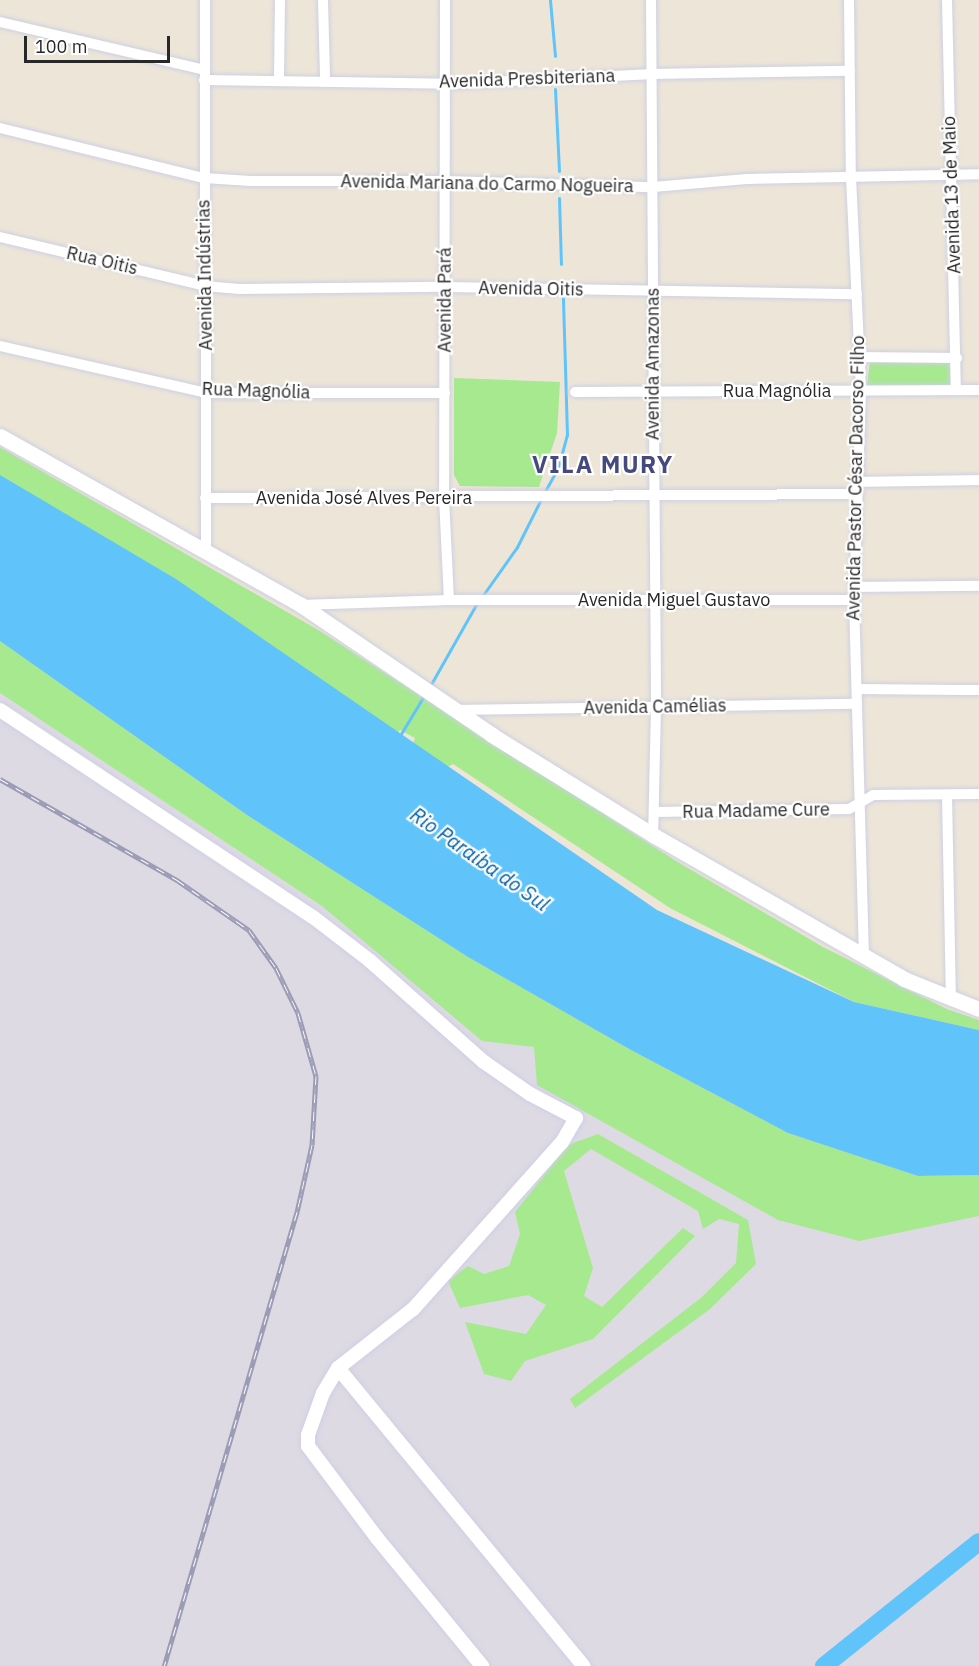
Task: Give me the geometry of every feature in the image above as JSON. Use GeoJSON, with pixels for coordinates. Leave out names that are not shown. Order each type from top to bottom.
{"type":"FeatureCollection","features":[{"type":"Feature","properties":{"kind":"main road"},"geometry":{"type":"LineString","coordinates":[[0,436],[301,605],[454,710],[652,835],[864,957],[951,1001],[979,1009]]}},
{"type":"Feature","properties":{"kind":"street","name":"Avenida Indústrias"},"geometry":{"type":"LineString","coordinates":[[205,0],[206,551]]}},
{"type":"Feature","properties":{"kind":"street"},"geometry":{"type":"LineString","coordinates":[[279,78],[280,0]]}},
{"type":"Feature","properties":{"kind":"street"},"geometry":{"type":"LineString","coordinates":[[323,0],[325,79]]}},
{"type":"Feature","properties":{"kind":"street","name":"Avenida Pará"},"geometry":{"type":"LineString","coordinates":[[445,0],[447,84],[444,498],[449,600]]}},
{"type":"Feature","properties":{"kind":"street","name":"Avenida Amazonas"},"geometry":{"type":"LineString","coordinates":[[651,0],[649,74],[653,187],[652,498],[656,707],[655,812],[652,835]]}},
{"type":"Feature","properties":{"kind":"street","name":"Avenida Pastor César Dacorso Filho"},"geometry":{"type":"LineString","coordinates":[[849,0],[850,177],[861,391],[856,482],[854,600],[857,806],[864,957]]}},
{"type":"Feature","properties":{"kind":"street","name":"Avenida 13 de Maio"},"geometry":{"type":"LineString","coordinates":[[947,0],[956,390]]}},
{"type":"Feature","properties":{"kind":"street","name":"Avenida Presbiteriana"},"geometry":{"type":"LineString","coordinates":[[0,22],[204,75],[447,84],[649,74],[850,71]]}},
{"type":"Feature","properties":{"kind":"street","name":"Avenida Mariana do Carmo Nogueira"},"geometry":{"type":"LineString","coordinates":[[0,128],[204,178],[446,181],[653,187],[850,177],[979,174]]}},
{"type":"Feature","properties":{"kind":"street","name":"Rua Oitis"},"geometry":{"type":"LineString","coordinates":[[0,237],[205,285]]}},
{"type":"Feature","properties":{"kind":"street","name":"Avenida Oitis"},"geometry":{"type":"LineString","coordinates":[[205,285],[239,289],[446,287],[857,294]]}},
{"type":"Feature","properties":{"kind":"street","name":"Rua Magnólia"},"geometry":{"type":"LineString","coordinates":[[0,346],[207,393],[445,393]]}},
{"type":"Feature","properties":{"kind":"street"},"geometry":{"type":"LineString","coordinates":[[859,357],[957,358]]}},
{"type":"Feature","properties":{"kind":"street","name":"Rua Magnólia"},"geometry":{"type":"LineString","coordinates":[[575,392],[979,390]]}},
{"type":"Feature","properties":{"kind":"street"},"geometry":{"type":"LineString","coordinates":[[856,482],[979,480]]}},
{"type":"Feature","properties":{"kind":"street"},"geometry":{"type":"LineString","coordinates":[[652,498],[856,494]]}},
{"type":"Feature","properties":{"kind":"street","name":"Avenida José Alves Pereira"},"geometry":{"type":"LineString","coordinates":[[206,498],[547,496],[652,498]]}},
{"type":"Feature","properties":{"kind":"street"},"geometry":{"type":"LineString","coordinates":[[855,588],[979,586]]}},
{"type":"Feature","properties":{"kind":"street"},"geometry":{"type":"LineString","coordinates":[[301,605],[449,600]]}},
{"type":"Feature","properties":{"kind":"street","name":"Avenida Miguel Gustavo"},"geometry":{"type":"LineString","coordinates":[[449,600],[854,600]]}},
{"type":"Feature","properties":{"kind":"street"},"geometry":{"type":"LineString","coordinates":[[857,689],[979,690]]}},
{"type":"Feature","properties":{"kind":"street","name":"Avenida Camélias"},"geometry":{"type":"LineString","coordinates":[[454,710],[857,704]]}},
{"type":"Feature","properties":{"kind":"street"},"geometry":{"type":"LineString","coordinates":[[0,710],[313,917],[369,960],[484,1062],[530,1094],[576,1118],[562,1142],[413,1309],[338,1368],[311,1424],[308,1446],[482,1666]]}},
{"type":"Feature","properties":{"kind":"street"},"geometry":{"type":"LineString","coordinates":[[857,806],[873,795],[979,794]]}},
{"type":"Feature","properties":{"kind":"street"},"geometry":{"type":"LineString","coordinates":[[947,795],[951,1001]]}},
{"type":"Feature","properties":{"kind":"street","name":"Rua Madame Cure"},"geometry":{"type":"LineString","coordinates":[[655,812],[857,806]]}},
{"type":"Feature","properties":{"kind":"street"},"geometry":{"type":"LineString","coordinates":[[338,1368],[584,1666]]}},
{"type":"Feature","properties":{"kind":"shaded area"},"geometry":{"type":"Polygon","coordinates":[[[0,641],[918,1176],[979,1175],[979,1666],[0,1666],[0,641]]]}},
{"type":"Feature","properties":{"kind":"green space"},"geometry":{"type":"Polygon","coordinates":[[[870,360],[951,362],[950,386],[867,387],[870,360]]]}},
{"type":"Feature","properties":{"kind":"green space"},"geometry":{"type":"Polygon","coordinates":[[[454,378],[560,382],[557,433],[539,487],[460,486],[454,475],[454,378]]]}},
{"type":"Feature","properties":{"kind":"green space"},"geometry":{"type":"Polygon","coordinates":[[[0,447],[320,631],[681,864],[823,947],[947,1009],[979,1020],[979,1030],[854,1002],[670,908],[453,764],[428,778],[405,765],[415,738],[400,730],[385,745],[0,475],[0,447]]]}},
{"type":"Feature","properties":{"kind":"green space"},"geometry":{"type":"Polygon","coordinates":[[[0,641],[247,815],[468,957],[631,1050],[788,1133],[918,1176],[979,1175],[979,1216],[859,1241],[778,1220],[537,1085],[534,1047],[482,1041],[322,906],[0,693],[0,641]]]}},
{"type":"Feature","properties":{"kind":"green space"},"geometry":{"type":"Polygon","coordinates":[[[598,1134],[748,1220],[756,1264],[710,1309],[575,1408],[570,1399],[702,1297],[736,1263],[739,1224],[719,1219],[703,1229],[698,1211],[591,1149],[564,1171],[593,1268],[584,1296],[602,1307],[683,1228],[695,1236],[593,1339],[525,1361],[511,1381],[484,1374],[465,1322],[526,1334],[546,1305],[528,1295],[460,1308],[448,1281],[468,1266],[484,1274],[509,1266],[520,1234],[515,1212],[568,1145],[598,1134]]]}},
{"type":"Feature","properties":{"kind":"water","name":"Rio Paraíba do Sul"},"geometry":{"type":"Polygon","coordinates":[[[0,475],[176,579],[657,910],[854,1002],[979,1030],[979,1175],[918,1176],[788,1133],[631,1050],[468,957],[247,815],[0,641],[0,475]]]}},
{"type":"Feature","properties":{"kind":"waterway"},"geometry":{"type":"LineString","coordinates":[[550,0],[555,56]]}},
{"type":"Feature","properties":{"kind":"waterway"},"geometry":{"type":"LineString","coordinates":[[555,89],[559,171]]}},
{"type":"Feature","properties":{"kind":"waterway"},"geometry":{"type":"LineString","coordinates":[[559,198],[561,264]]}},
{"type":"Feature","properties":{"kind":"waterway"},"geometry":{"type":"LineString","coordinates":[[544,493],[558,468],[567,435],[563,298]]}},
{"type":"Feature","properties":{"kind":"waterway"},"geometry":{"type":"LineString","coordinates":[[481,598],[517,547],[541,499]]}},
{"type":"Feature","properties":{"kind":"waterway"},"geometry":{"type":"LineString","coordinates":[[430,686],[477,603]]}},
{"type":"Feature","properties":{"kind":"waterway"},"geometry":{"type":"LineString","coordinates":[[399,737],[425,694]]}},
{"type":"Feature","properties":{"kind":"waterway"},"geometry":{"type":"LineString","coordinates":[[824,1666],[979,1542]]}},
{"type":"Feature","properties":{"kind":"railway"},"geometry":{"type":"LineString","coordinates":[[0,779],[177,880],[249,930],[276,968],[298,1013],[316,1076],[312,1145],[297,1212],[164,1666]]}},
{"type":"Feature","properties":{"kind":"district","name":"VILA MURY"},"geometry":{"type":"Point","coordinates":[603,465]}}]}
